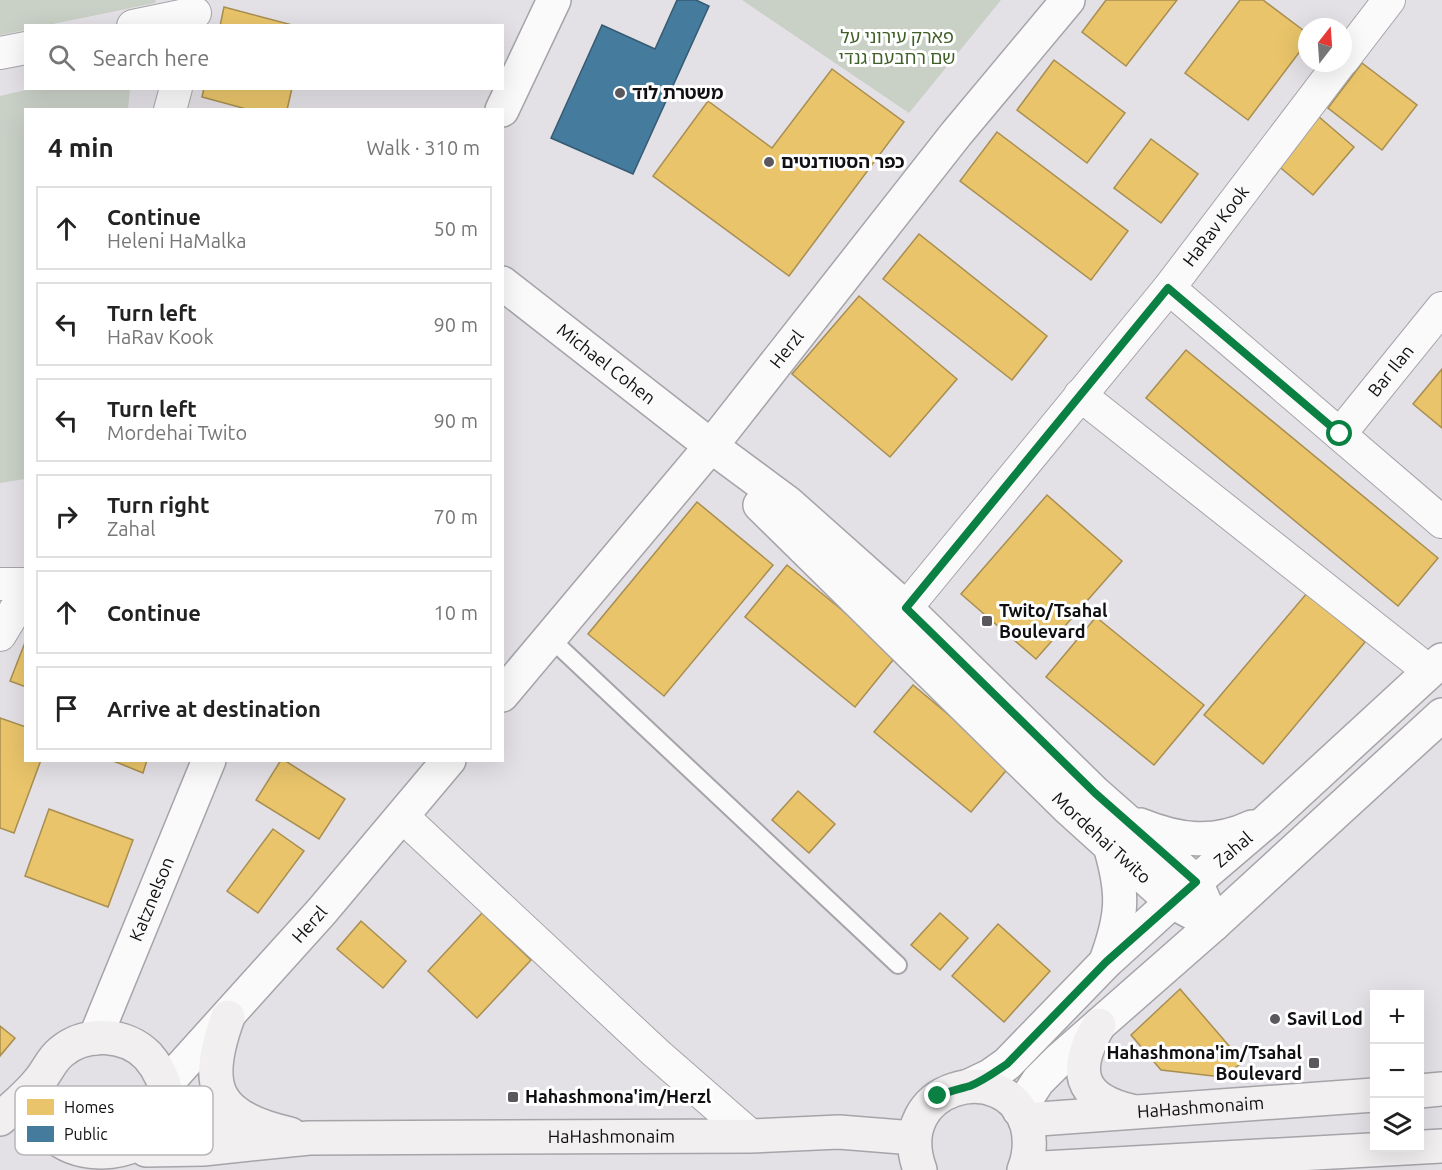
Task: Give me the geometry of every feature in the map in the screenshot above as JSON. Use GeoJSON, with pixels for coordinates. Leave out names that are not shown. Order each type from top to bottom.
{"type":"FeatureCollection","features":[{"type":"Feature","properties":{"kind":"main road"},"geometry":{"type":"LineString","coordinates":[[228,1017],[222,1032],[216,1064],[217,1089],[224,1101],[236,1115],[249,1122],[309,1138]]}},
{"type":"Feature","properties":{"kind":"main road"},"geometry":{"type":"LineString","coordinates":[[1099,1025],[1085,1051],[1083,1076],[1096,1096],[1106,1103],[1135,1112]]}},
{"type":"Feature","properties":{"kind":"main road"},"geometry":{"type":"LineString","coordinates":[[34,1086],[49,1064],[62,1051],[77,1042],[96,1038],[114,1038],[131,1044],[146,1054],[158,1068],[164,1086]]}},
{"type":"Feature","properties":{"kind":"main road"},"geometry":{"type":"LineString","coordinates":[[39,1086],[40,1080]]}},
{"type":"Feature","properties":{"kind":"main road"},"geometry":{"type":"LineString","coordinates":[[920,1170],[915,1154],[914,1138],[918,1122],[926,1108],[938,1096],[953,1089],[969,1086],[984,1087],[999,1093],[1012,1101],[1022,1115],[1030,1136],[1030,1153],[1024,1169],[1442,1146]]}},
{"type":"Feature","properties":{"kind":"main road"},"geometry":{"type":"LineString","coordinates":[[1424,1091],[1442,1089]]}},
{"type":"Feature","properties":{"kind":"main road","name":"HaHashmonaim"},"geometry":{"type":"LineString","coordinates":[[1022,1115],[1135,1112],[1370,1095]]}},
{"type":"Feature","properties":{"kind":"main road"},"geometry":{"type":"LineString","coordinates":[[0,1119],[15,1104]]}},
{"type":"Feature","properties":{"kind":"main road","name":"HaHashmonaim"},"geometry":{"type":"LineString","coordinates":[[213,1125],[309,1138]]}},
{"type":"Feature","properties":{"kind":"main road","name":"HaHashmonaim"},"geometry":{"type":"LineString","coordinates":[[213,1148],[309,1138],[751,1136],[839,1132],[914,1138]]}},
{"type":"Feature","properties":{"kind":"main road"},"geometry":{"type":"LineString","coordinates":[[65,1155],[93,1169],[131,1161],[139,1155]]}},
{"type":"Feature","properties":{"kind":"street"},"geometry":{"type":"LineString","coordinates":[[503,108],[554,0]]}},
{"type":"Feature","properties":{"kind":"street","name":"Herzl"},"geometry":{"type":"LineString","coordinates":[[504,693],[711,446],[956,135],[1068,0]]}},
{"type":"Feature","properties":{"kind":"street","name":"HaRav Kook"},"geometry":{"type":"LineString","coordinates":[[1352,48],[1389,0]]}},
{"type":"Feature","properties":{"kind":"street"},"geometry":{"type":"LineString","coordinates":[[143,24],[195,13]]}},
{"type":"Feature","properties":{"kind":"street"},"geometry":{"type":"LineString","coordinates":[[0,53],[24,48]]}},
{"type":"Feature","properties":{"kind":"street","name":"HaRav Kook"},"geometry":{"type":"LineString","coordinates":[[906,608],[1168,288],[1334,72]]}},
{"type":"Feature","properties":{"kind":"street"},"geometry":{"type":"LineString","coordinates":[[171,108],[175,90]]}},
{"type":"Feature","properties":{"kind":"street","name":"Michael Cohen"},"geometry":{"type":"LineString","coordinates":[[504,285],[711,446]]}},
{"type":"Feature","properties":{"kind":"street"},"geometry":{"type":"LineString","coordinates":[[1168,288],[1442,522]]}},
{"type":"Feature","properties":{"kind":"street","name":"Bar Ilan"},"geometry":{"type":"LineString","coordinates":[[1340,434],[1442,308]]}},
{"type":"Feature","properties":{"kind":"street"},"geometry":{"type":"LineString","coordinates":[[1080,395],[1436,666]]}},
{"type":"Feature","properties":{"kind":"street","name":"Mordehai Twito"},"geometry":{"type":"LineString","coordinates":[[711,446],[788,503],[906,608],[1117,832],[1184,892],[1214,924]]}},
{"type":"Feature","properties":{"kind":"street","name":"Mordehai Twito"},"geometry":{"type":"LineString","coordinates":[[711,446],[737,481],[773,520],[1012,754],[1117,832]]}},
{"type":"Feature","properties":{"kind":"street"},"geometry":{"type":"LineString","coordinates":[[0,584],[24,584]]}},
{"type":"Feature","properties":{"kind":"street"},"geometry":{"type":"LineString","coordinates":[[0,635],[24,595]]}},
{"type":"Feature","properties":{"kind":"street","name":"Zahal"},"geometry":{"type":"LineString","coordinates":[[969,1086],[990,1076],[1007,1064],[1106,962],[1268,820],[1436,666]]}},
{"type":"Feature","properties":{"kind":"street"},"geometry":{"type":"LineString","coordinates":[[1022,1115],[1038,1081],[1214,924],[1442,715]]}},
{"type":"Feature","properties":{"kind":"street","name":"Katznelson"},"geometry":{"type":"LineString","coordinates":[[96,1038],[208,762]]}},
{"type":"Feature","properties":{"kind":"street","name":"Herzl"},"geometry":{"type":"LineString","coordinates":[[172,1086],[228,1017],[403,817],[447,762]]}},
{"type":"Feature","properties":{"kind":"street"},"geometry":{"type":"LineString","coordinates":[[403,817],[656,1053],[751,1136]]}},
{"type":"Feature","properties":{"kind":"street"},"geometry":{"type":"LineString","coordinates":[[1106,962],[1120,919],[1121,895],[1117,832],[1155,831],[1180,838],[1210,839],[1238,834],[1268,820]]}},
{"type":"Feature","properties":{"kind":"lane"},"geometry":{"type":"LineString","coordinates":[[550,638],[898,965]]}},
{"type":"Feature","properties":{"kind":"green space"},"geometry":{"type":"Polygon","coordinates":[[[0,0],[156,0],[155,3],[53,24],[24,24],[24,30],[0,35],[0,0]]]}},
{"type":"Feature","properties":{"kind":"green space","name":"פארק עירוני על שם רחבעם גנדי"},"geometry":{"type":"Polygon","coordinates":[[[742,0],[1001,0],[909,113],[742,0]]]}},
{"type":"Feature","properties":{"kind":"green space"},"geometry":{"type":"Polygon","coordinates":[[[26,90],[130,90],[128,108],[24,108],[24,479],[0,483],[0,96],[26,90]]]}},
{"type":"Feature","properties":{"kind":"building: Homes"},"geometry":{"type":"Polygon","coordinates":[[[1106,0],[1177,0],[1126,66],[1082,32],[1106,0]]]}},
{"type":"Feature","properties":{"kind":"building: Homes"},"geometry":{"type":"Polygon","coordinates":[[[1240,0],[1263,0],[1298,26],[1298,54],[1248,120],[1185,73],[1240,0]]]}},
{"type":"Feature","properties":{"kind":"building: Homes"},"geometry":{"type":"Polygon","coordinates":[[[224,7],[288,24],[220,24],[224,7]]]}},
{"type":"Feature","properties":{"kind":"building: Homes"},"geometry":{"type":"Polygon","coordinates":[[[1054,60],[1125,113],[1087,163],[1017,110],[1054,60]]]}},
{"type":"Feature","properties":{"kind":"building: Homes"},"geometry":{"type":"Polygon","coordinates":[[[1362,63],[1417,105],[1382,150],[1328,108],[1362,63]]]}},
{"type":"Feature","properties":{"kind":"building: Homes","name":"כפר הסטודנטים"},"geometry":{"type":"Polygon","coordinates":[[[832,69],[904,122],[789,276],[653,176],[708,101],[772,148],[832,69]]]}},
{"type":"Feature","properties":{"kind":"building: Homes"},"geometry":{"type":"Polygon","coordinates":[[[204,90],[292,90],[287,108],[243,108],[202,97],[204,90]]]}},
{"type":"Feature","properties":{"kind":"building: Homes"},"geometry":{"type":"Polygon","coordinates":[[[1318,116],[1354,147],[1313,195],[1276,164],[1318,116]]]}},
{"type":"Feature","properties":{"kind":"building: Homes"},"geometry":{"type":"Polygon","coordinates":[[[997,132],[1128,231],[1091,280],[960,181],[997,132]]]}},
{"type":"Feature","properties":{"kind":"building: Homes"},"geometry":{"type":"Polygon","coordinates":[[[1151,139],[1198,174],[1161,223],[1114,188],[1151,139]]]}},
{"type":"Feature","properties":{"kind":"building: Homes"},"geometry":{"type":"Polygon","coordinates":[[[919,234],[1047,336],[1012,380],[883,279],[919,234]]]}},
{"type":"Feature","properties":{"kind":"building: Homes"},"geometry":{"type":"Polygon","coordinates":[[[859,296],[957,379],[890,457],[792,374],[859,296]]]}},
{"type":"Feature","properties":{"kind":"building: Homes"},"geometry":{"type":"Polygon","coordinates":[[[1186,350],[1438,558],[1398,606],[1146,398],[1186,350]]]}},
{"type":"Feature","properties":{"kind":"building: Homes"},"geometry":{"type":"Polygon","coordinates":[[[1442,369],[1442,428],[1413,404],[1442,369]]]}},
{"type":"Feature","properties":{"kind":"building: Homes"},"geometry":{"type":"Polygon","coordinates":[[[1047,495],[1122,561],[1036,659],[961,594],[1047,495]]]}},
{"type":"Feature","properties":{"kind":"building: Homes"},"geometry":{"type":"Polygon","coordinates":[[[697,502],[773,565],[664,696],[588,634],[697,502]]]}},
{"type":"Feature","properties":{"kind":"building: Homes"},"geometry":{"type":"Polygon","coordinates":[[[787,565],[897,655],[855,707],[745,617],[787,565]]]}},
{"type":"Feature","properties":{"kind":"building: Homes"},"geometry":{"type":"Polygon","coordinates":[[[1307,593],[1365,642],[1263,764],[1204,715],[1307,593]]]}},
{"type":"Feature","properties":{"kind":"building: Homes"},"geometry":{"type":"Polygon","coordinates":[[[1096,617],[1204,705],[1154,765],[1046,677],[1096,617]]]}},
{"type":"Feature","properties":{"kind":"building: Homes"},"geometry":{"type":"Polygon","coordinates":[[[24,645],[24,686],[10,681],[24,645]]]}},
{"type":"Feature","properties":{"kind":"building: Homes"},"geometry":{"type":"Polygon","coordinates":[[[913,685],[1010,766],[971,812],[874,732],[913,685]]]}},
{"type":"Feature","properties":{"kind":"building: Homes"},"geometry":{"type":"Polygon","coordinates":[[[0,718],[24,726],[24,762],[40,762],[14,833],[0,828],[0,718]]]}},
{"type":"Feature","properties":{"kind":"building: Homes"},"geometry":{"type":"Polygon","coordinates":[[[116,762],[146,762],[143,773],[116,762]]]}},
{"type":"Feature","properties":{"kind":"building: Homes"},"geometry":{"type":"Polygon","coordinates":[[[280,762],[287,762],[345,799],[319,839],[256,800],[280,762]]]}},
{"type":"Feature","properties":{"kind":"building: Homes"},"geometry":{"type":"Polygon","coordinates":[[[798,791],[835,824],[809,853],[772,820],[798,791]]]}},
{"type":"Feature","properties":{"kind":"building: Homes"},"geometry":{"type":"Polygon","coordinates":[[[49,809],[133,840],[108,907],[25,876],[49,809]]]}},
{"type":"Feature","properties":{"kind":"building: Homes"},"geometry":{"type":"Polygon","coordinates":[[[273,829],[304,851],[258,913],[227,891],[273,829]]]}},
{"type":"Feature","properties":{"kind":"building: Homes"},"geometry":{"type":"Polygon","coordinates":[[[482,913],[531,960],[477,1018],[428,971],[482,913]]]}},
{"type":"Feature","properties":{"kind":"building: Homes"},"geometry":{"type":"Polygon","coordinates":[[[940,913],[968,938],[940,970],[911,945],[940,913]]]}},
{"type":"Feature","properties":{"kind":"building: Homes"},"geometry":{"type":"Polygon","coordinates":[[[361,921],[406,961],[383,988],[337,949],[361,921]]]}},
{"type":"Feature","properties":{"kind":"building: Homes"},"geometry":{"type":"Polygon","coordinates":[[[998,924],[1050,971],[1004,1022],[952,976],[998,924]]]}},
{"type":"Feature","properties":{"kind":"building: Homes"},"geometry":{"type":"Polygon","coordinates":[[[1180,989],[1243,1062],[1222,1077],[1161,1070],[1131,1035],[1180,989]]]}},
{"type":"Feature","properties":{"kind":"building: Homes"},"geometry":{"type":"Polygon","coordinates":[[[0,1026],[15,1038],[0,1056],[0,1026]]]}},
{"type":"Feature","properties":{"kind":"building: Public","name":"משטרת לוד"},"geometry":{"type":"Polygon","coordinates":[[[677,0],[696,0],[709,6],[633,174],[551,138],[602,25],[655,49],[677,0]]]}},
{"type":"Feature","properties":{"kind":"place","name":"משטרת לוד"},"geometry":{"type":"Point","coordinates":[620,93]}},
{"type":"Feature","properties":{"kind":"place","name":"כפר הסטודנטים"},"geometry":{"type":"Point","coordinates":[769,162]}},
{"type":"Feature","properties":{"kind":"place","name":"Twito/Tsahal Boulevard"},"geometry":{"type":"Point","coordinates":[987,621]}},
{"type":"Feature","properties":{"kind":"place","name":"Savil Lod"},"geometry":{"type":"Point","coordinates":[1275,1019]}},
{"type":"Feature","properties":{"kind":"place","name":"Hahashmona'im/Tsahal Boulevard"},"geometry":{"type":"Point","coordinates":[1314,1063]}},
{"type":"Feature","properties":{"kind":"place","name":"Hahashmona'im/Herzl"},"geometry":{"type":"Point","coordinates":[513,1097]}},
{"type":"Feature","properties":{"kind":"route"},"geometry":{"type":"LineString","coordinates":[[938,1096],[953,1089],[969,1086],[990,1076],[1007,1064],[1106,962],[1196,882],[1095,793],[906,608],[1168,288],[1340,434]]}}]}
